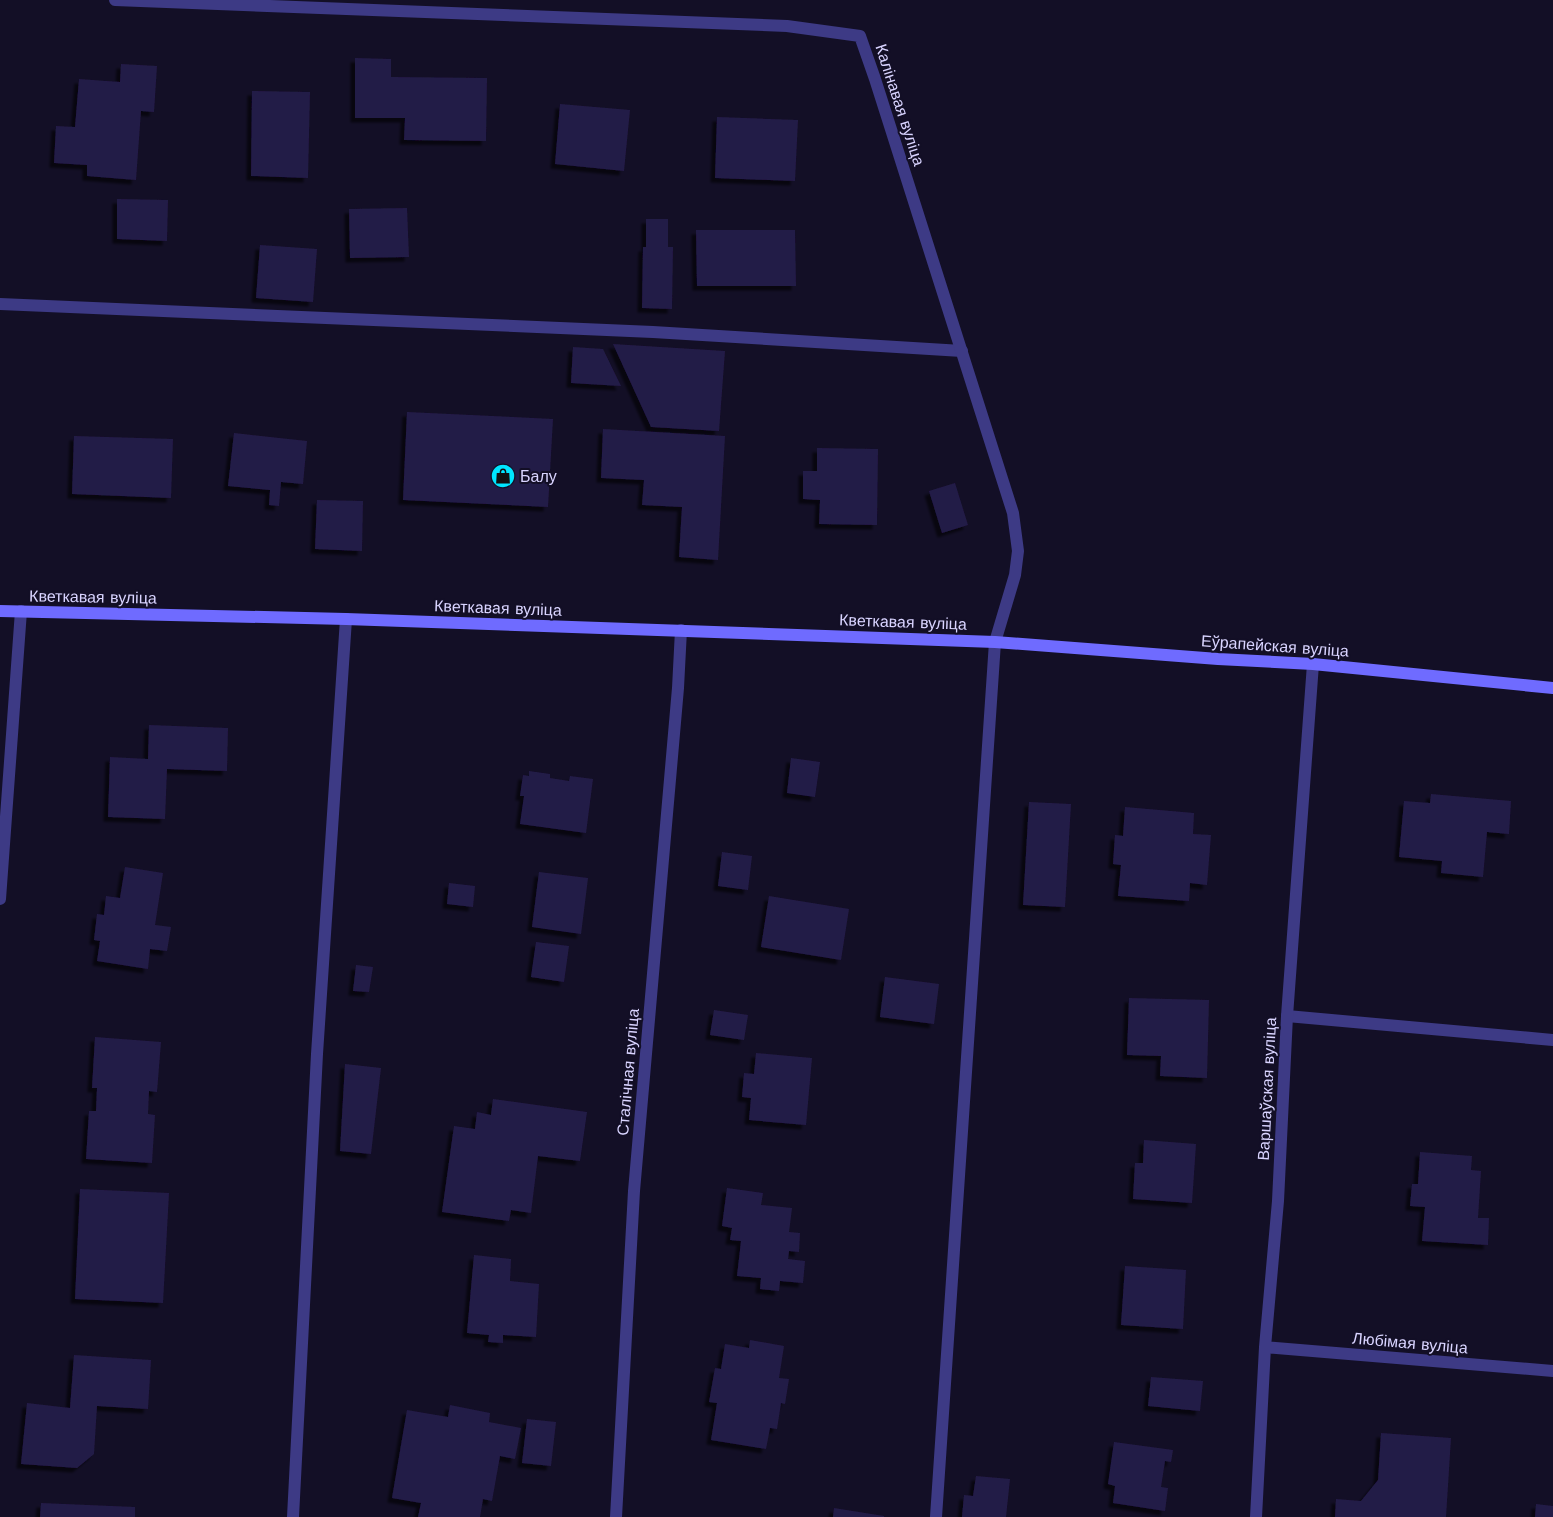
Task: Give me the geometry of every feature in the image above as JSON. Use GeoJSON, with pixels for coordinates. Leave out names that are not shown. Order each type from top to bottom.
{"type":"FeatureCollection","features":[{"type":"Feature","properties":{"kind":"street","name":"Калінавая вуліца"},"geometry":{"type":"LineString","coordinates":[[115,0],[787,26],[860,36],[1013,513],[1018,551],[1015,575],[995,642],[936,1517]]}},
{"type":"Feature","properties":{"kind":"street"},"geometry":{"type":"LineString","coordinates":[[0,304],[653,332],[962,352]]}},
{"type":"Feature","properties":{"kind":"street","name":"Кветкавая вуліца"},"geometry":{"type":"LineString","coordinates":[[0,611],[346,619],[995,642]]}},
{"type":"Feature","properties":{"kind":"street"},"geometry":{"type":"LineString","coordinates":[[0,899],[21,611]]}},
{"type":"Feature","properties":{"kind":"street"},"geometry":{"type":"LineString","coordinates":[[293,1517],[317,1054],[346,619]]}},
{"type":"Feature","properties":{"kind":"street","name":"Сталічная вуліца"},"geometry":{"type":"LineString","coordinates":[[616,1517],[634,1191],[678,688],[681,630]]}},
{"type":"Feature","properties":{"kind":"street","name":"Еўрапейская вуліца"},"geometry":{"type":"LineString","coordinates":[[995,642],[1313,664],[1553,688]]}},
{"type":"Feature","properties":{"kind":"street","name":"Варшаўская вуліца"},"geometry":{"type":"LineString","coordinates":[[1256,1517],[1265,1347],[1278,1201],[1287,1016],[1313,664]]}},
{"type":"Feature","properties":{"kind":"street"},"geometry":{"type":"LineString","coordinates":[[1287,1016],[1553,1040]]}},
{"type":"Feature","properties":{"kind":"street","name":"Любімая вуліца"},"geometry":{"type":"LineString","coordinates":[[1265,1347],[1553,1370]]}},
{"type":"Feature","properties":{"kind":"building"},"geometry":{"type":"Polygon","coordinates":[[[355,58],[391,59],[391,77],[487,78],[486,141],[404,140],[405,118],[355,118],[355,58]]]}},
{"type":"Feature","properties":{"kind":"building"},"geometry":{"type":"Polygon","coordinates":[[[121,64],[157,66],[154,112],[141,111],[136,180],[87,176],[87,165],[54,163],[56,126],[75,127],[79,79],[120,82],[121,64]]]}},
{"type":"Feature","properties":{"kind":"building"},"geometry":{"type":"Polygon","coordinates":[[[252,91],[310,92],[308,178],[251,176],[252,91]]]}},
{"type":"Feature","properties":{"kind":"building"},"geometry":{"type":"Polygon","coordinates":[[[560,104],[630,110],[624,171],[555,164],[560,104]]]}},
{"type":"Feature","properties":{"kind":"building"},"geometry":{"type":"Polygon","coordinates":[[[717,117],[798,120],[795,181],[715,178],[717,117]]]}},
{"type":"Feature","properties":{"kind":"building"},"geometry":{"type":"Polygon","coordinates":[[[117,199],[168,200],[167,241],[117,239],[117,199]]]}},
{"type":"Feature","properties":{"kind":"building"},"geometry":{"type":"Polygon","coordinates":[[[407,208],[409,257],[350,258],[349,209],[407,208]]]}},
{"type":"Feature","properties":{"kind":"building"},"geometry":{"type":"Polygon","coordinates":[[[646,219],[668,219],[668,247],[673,247],[672,309],[642,308],[643,247],[646,247],[646,219]]]}},
{"type":"Feature","properties":{"kind":"building"},"geometry":{"type":"Polygon","coordinates":[[[696,230],[795,230],[796,286],[697,286],[696,230]]]}},
{"type":"Feature","properties":{"kind":"building"},"geometry":{"type":"Polygon","coordinates":[[[260,245],[317,249],[313,302],[256,298],[260,245]]]}},
{"type":"Feature","properties":{"kind":"building"},"geometry":{"type":"Polygon","coordinates":[[[613,344],[725,351],[719,431],[651,427],[613,344]]]}},
{"type":"Feature","properties":{"kind":"building"},"geometry":{"type":"Polygon","coordinates":[[[573,347],[603,349],[621,386],[571,383],[573,347]]]}},
{"type":"Feature","properties":{"kind":"building"},"geometry":{"type":"Polygon","coordinates":[[[407,412],[553,419],[548,507],[403,500],[407,412]]]}},
{"type":"Feature","properties":{"kind":"building"},"geometry":{"type":"Polygon","coordinates":[[[603,429],[725,436],[718,560],[679,557],[682,507],[642,505],[644,480],[601,478],[603,429]]]}},
{"type":"Feature","properties":{"kind":"building"},"geometry":{"type":"Polygon","coordinates":[[[234,433],[307,441],[303,484],[281,482],[279,506],[269,505],[270,490],[228,486],[234,433]]]}},
{"type":"Feature","properties":{"kind":"building"},"geometry":{"type":"Polygon","coordinates":[[[74,436],[173,439],[171,498],[72,494],[74,436]]]}},
{"type":"Feature","properties":{"kind":"building"},"geometry":{"type":"Polygon","coordinates":[[[817,448],[878,449],[877,525],[819,524],[820,500],[803,499],[803,471],[817,471],[817,448]]]}},
{"type":"Feature","properties":{"kind":"building"},"geometry":{"type":"Polygon","coordinates":[[[955,483],[968,525],[942,533],[929,491],[955,483]]]}},
{"type":"Feature","properties":{"kind":"building"},"geometry":{"type":"Polygon","coordinates":[[[317,500],[363,501],[362,551],[315,549],[317,500]]]}},
{"type":"Feature","properties":{"kind":"building"},"geometry":{"type":"Polygon","coordinates":[[[149,725],[228,728],[227,771],[167,769],[165,819],[108,817],[110,757],[148,759],[149,725]]]}},
{"type":"Feature","properties":{"kind":"building"},"geometry":{"type":"Polygon","coordinates":[[[791,758],[820,762],[815,797],[787,793],[791,758]]]}},
{"type":"Feature","properties":{"kind":"building"},"geometry":{"type":"Polygon","coordinates":[[[529,771],[550,774],[550,778],[569,781],[570,776],[593,779],[586,833],[520,824],[524,796],[520,796],[523,775],[529,776],[529,771]]]}},
{"type":"Feature","properties":{"kind":"building"},"geometry":{"type":"Polygon","coordinates":[[[1431,794],[1511,801],[1509,834],[1487,832],[1483,877],[1441,873],[1442,861],[1399,857],[1404,801],[1430,803],[1431,794]]]}},
{"type":"Feature","properties":{"kind":"building"},"geometry":{"type":"Polygon","coordinates":[[[1029,802],[1071,804],[1065,907],[1023,905],[1029,802]]]}},
{"type":"Feature","properties":{"kind":"building"},"geometry":{"type":"Polygon","coordinates":[[[1125,807],[1194,813],[1193,834],[1211,835],[1207,885],[1190,883],[1189,901],[1118,896],[1121,865],[1113,864],[1115,835],[1123,836],[1125,807]]]}},
{"type":"Feature","properties":{"kind":"building"},"geometry":{"type":"Polygon","coordinates":[[[722,852],[752,856],[748,890],[718,886],[722,852]]]}},
{"type":"Feature","properties":{"kind":"building"},"geometry":{"type":"Polygon","coordinates":[[[125,867],[163,873],[155,925],[171,927],[167,951],[150,949],[148,969],[97,961],[100,941],[94,940],[97,914],[104,915],[106,896],[120,898],[125,867]]]}},
{"type":"Feature","properties":{"kind":"building"},"geometry":{"type":"Polygon","coordinates":[[[539,872],[588,878],[581,934],[532,927],[539,872]]]}},
{"type":"Feature","properties":{"kind":"building"},"geometry":{"type":"Polygon","coordinates":[[[449,883],[475,886],[473,907],[447,904],[449,883]]]}},
{"type":"Feature","properties":{"kind":"building"},"geometry":{"type":"Polygon","coordinates":[[[769,896],[849,909],[841,960],[761,947],[769,896]]]}},
{"type":"Feature","properties":{"kind":"building"},"geometry":{"type":"Polygon","coordinates":[[[536,942],[569,946],[564,982],[531,977],[536,942]]]}},
{"type":"Feature","properties":{"kind":"building"},"geometry":{"type":"Polygon","coordinates":[[[356,965],[373,967],[369,992],[353,991],[356,965]]]}},
{"type":"Feature","properties":{"kind":"building"},"geometry":{"type":"Polygon","coordinates":[[[885,977],[939,984],[934,1024],[880,1017],[885,977]]]}},
{"type":"Feature","properties":{"kind":"building"},"geometry":{"type":"Polygon","coordinates":[[[1129,998],[1209,1000],[1207,1078],[1160,1076],[1161,1056],[1127,1055],[1129,998]]]}},
{"type":"Feature","properties":{"kind":"building"},"geometry":{"type":"Polygon","coordinates":[[[714,1010],[748,1015],[744,1040],[710,1035],[714,1010]]]}},
{"type":"Feature","properties":{"kind":"building"},"geometry":{"type":"Polygon","coordinates":[[[95,1037],[161,1042],[157,1092],[149,1091],[148,1114],[155,1115],[152,1163],[86,1159],[89,1111],[96,1111],[97,1088],[92,1088],[95,1037]]]}},
{"type":"Feature","properties":{"kind":"building"},"geometry":{"type":"Polygon","coordinates":[[[756,1053],[812,1058],[806,1125],[749,1120],[751,1098],[742,1097],[744,1073],[754,1074],[756,1053]]]}},
{"type":"Feature","properties":{"kind":"building"},"geometry":{"type":"Polygon","coordinates":[[[345,1064],[381,1068],[371,1154],[340,1151],[345,1064]]]}},
{"type":"Feature","properties":{"kind":"building"},"geometry":{"type":"Polygon","coordinates":[[[493,1099],[587,1112],[580,1161],[538,1156],[531,1213],[511,1210],[509,1221],[442,1212],[454,1126],[475,1129],[477,1112],[491,1115],[493,1099]]]}},
{"type":"Feature","properties":{"kind":"building"},"geometry":{"type":"Polygon","coordinates":[[[1144,1140],[1196,1144],[1192,1203],[1133,1199],[1135,1163],[1143,1163],[1144,1140]]]}},
{"type":"Feature","properties":{"kind":"building"},"geometry":{"type":"Polygon","coordinates":[[[1420,1152],[1472,1156],[1471,1170],[1481,1171],[1478,1218],[1489,1218],[1488,1245],[1422,1241],[1425,1207],[1410,1206],[1412,1184],[1418,1184],[1420,1152]]]}},
{"type":"Feature","properties":{"kind":"building"},"geometry":{"type":"Polygon","coordinates":[[[727,1188],[763,1193],[761,1205],[792,1208],[789,1232],[800,1233],[799,1252],[789,1251],[788,1259],[805,1261],[803,1283],[780,1281],[779,1291],[760,1289],[761,1278],[737,1276],[741,1241],[730,1240],[732,1228],[722,1226],[727,1188]]]}},
{"type":"Feature","properties":{"kind":"building"},"geometry":{"type":"Polygon","coordinates":[[[80,1189],[169,1193],[163,1303],[75,1299],[80,1189]]]}},
{"type":"Feature","properties":{"kind":"building"},"geometry":{"type":"Polygon","coordinates":[[[474,1255],[511,1259],[510,1281],[539,1284],[536,1337],[503,1335],[503,1343],[488,1342],[489,1335],[467,1333],[474,1255]]]}},
{"type":"Feature","properties":{"kind":"building"},"geometry":{"type":"Polygon","coordinates":[[[1125,1266],[1186,1270],[1183,1329],[1121,1325],[1125,1266]]]}},
{"type":"Feature","properties":{"kind":"building"},"geometry":{"type":"Polygon","coordinates":[[[750,1340],[784,1346],[779,1378],[789,1379],[785,1404],[781,1403],[777,1429],[770,1428],[766,1449],[711,1440],[717,1403],[709,1402],[715,1368],[721,1369],[725,1344],[749,1348],[750,1340]]]}},
{"type":"Feature","properties":{"kind":"building"},"geometry":{"type":"Polygon","coordinates":[[[74,1355],[151,1360],[148,1409],[97,1406],[94,1454],[77,1468],[21,1464],[27,1403],[70,1408],[74,1355]]]}},
{"type":"Feature","properties":{"kind":"building"},"geometry":{"type":"Polygon","coordinates":[[[1151,1377],[1203,1381],[1200,1411],[1148,1406],[1151,1377]]]}},
{"type":"Feature","properties":{"kind":"building"},"geometry":{"type":"Polygon","coordinates":[[[450,1405],[490,1413],[489,1422],[521,1428],[515,1459],[500,1456],[492,1501],[483,1499],[480,1517],[418,1517],[421,1503],[392,1498],[407,1410],[448,1417],[450,1405]]]}},
{"type":"Feature","properties":{"kind":"building"},"geometry":{"type":"Polygon","coordinates":[[[527,1419],[556,1422],[551,1466],[522,1463],[527,1419]]]}},
{"type":"Feature","properties":{"kind":"building"},"geometry":{"type":"Polygon","coordinates":[[[1381,1433],[1451,1438],[1446,1517],[1335,1517],[1336,1499],[1361,1501],[1378,1480],[1381,1433]]]}},
{"type":"Feature","properties":{"kind":"building"},"geometry":{"type":"Polygon","coordinates":[[[1114,1442],[1173,1450],[1171,1462],[1165,1461],[1161,1487],[1168,1488],[1165,1511],[1113,1503],[1115,1486],[1108,1484],[1114,1442]]]}},
{"type":"Feature","properties":{"kind":"building"},"geometry":{"type":"Polygon","coordinates":[[[976,1476],[1010,1479],[1006,1517],[962,1517],[964,1495],[973,1496],[976,1476]]]}},
{"type":"Feature","properties":{"kind":"building"},"geometry":{"type":"Polygon","coordinates":[[[41,1503],[135,1507],[135,1517],[40,1517],[41,1503]]]}},
{"type":"Feature","properties":{"kind":"building"},"geometry":{"type":"Polygon","coordinates":[[[1536,1504],[1553,1506],[1553,1517],[1535,1517],[1536,1504]]]}},
{"type":"Feature","properties":{"kind":"building"},"geometry":{"type":"Polygon","coordinates":[[[834,1508],[884,1516],[884,1517],[833,1517],[834,1508]]]}},
{"type":"Feature","properties":{"kind":"place","name":"Балу"},"geometry":{"type":"Point","coordinates":[503,476]}}]}
